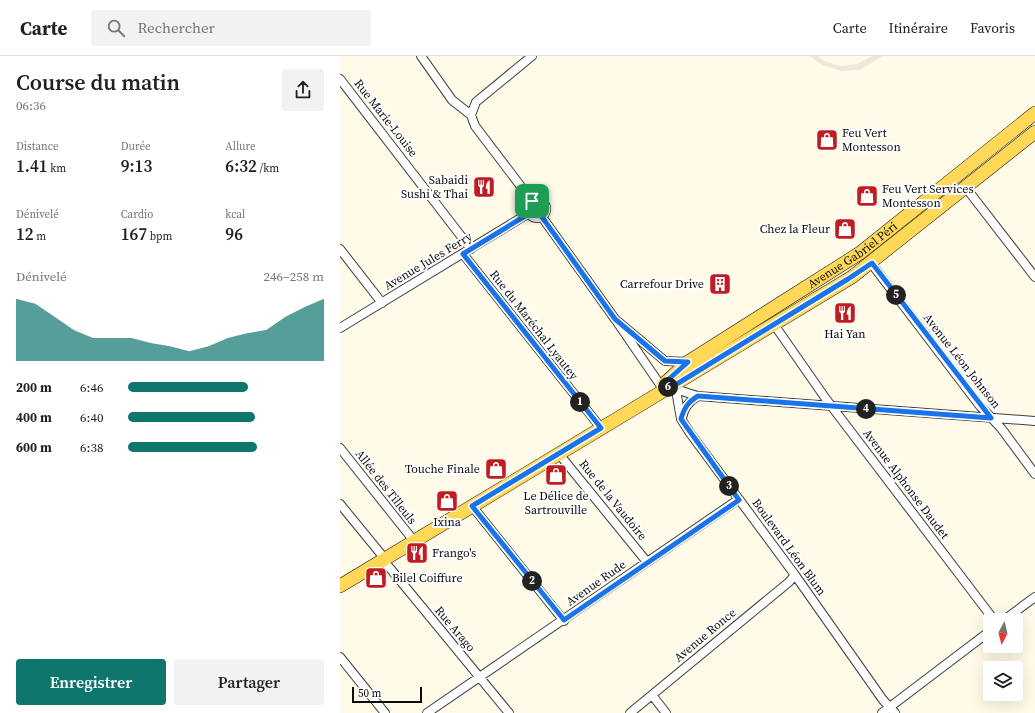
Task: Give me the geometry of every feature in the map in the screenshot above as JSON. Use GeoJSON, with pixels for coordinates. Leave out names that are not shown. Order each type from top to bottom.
{"type":"FeatureCollection","features":[{"type":"Feature","properties":{"kind":"main road","name":"Avenue Gabriel Péri"},"geometry":{"type":"LineString","coordinates":[[668,389],[688,362],[860,253],[1035,113]]}},
{"type":"Feature","properties":{"kind":"main road","name":"Avenue Gabriel Péri"},"geometry":{"type":"LineString","coordinates":[[668,389],[872,263],[966,185],[1035,132]]}},
{"type":"Feature","properties":{"kind":"main road"},"geometry":{"type":"LineString","coordinates":[[340,586],[645,401],[668,389]]}},
{"type":"Feature","properties":{"kind":"street"},"geometry":{"type":"LineString","coordinates":[[421,56],[452,100],[471,115],[475,126],[532,201]]}},
{"type":"Feature","properties":{"kind":"street"},"geometry":{"type":"LineString","coordinates":[[471,115],[476,102],[524,59],[532,56]]}},
{"type":"Feature","properties":{"kind":"street","name":"Rue Marie-Louise"},"geometry":{"type":"LineString","coordinates":[[340,79],[470,250]]}},
{"type":"Feature","properties":{"kind":"street"},"geometry":{"type":"LineString","coordinates":[[966,185],[970,193],[1035,276]]}},
{"type":"Feature","properties":{"kind":"street"},"geometry":{"type":"LineString","coordinates":[[532,201],[540,200],[545,204],[546,212],[542,217]]}},
{"type":"Feature","properties":{"kind":"street"},"geometry":{"type":"LineString","coordinates":[[532,201],[528,208],[529,213],[533,217],[542,217]]}},
{"type":"Feature","properties":{"kind":"street","name":"Avenue Jules Ferry"},"geometry":{"type":"LineString","coordinates":[[340,328],[529,213]]}},
{"type":"Feature","properties":{"kind":"street"},"geometry":{"type":"LineString","coordinates":[[542,217],[615,319],[668,389],[698,396],[1035,421]]}},
{"type":"Feature","properties":{"kind":"street"},"geometry":{"type":"LineString","coordinates":[[340,249],[382,303]]}},
{"type":"Feature","properties":{"kind":"street","name":"Rue du Maréchal Lyautey"},"geometry":{"type":"LineString","coordinates":[[463,254],[601,428]]}},
{"type":"Feature","properties":{"kind":"street","name":"Avenue Léon Johnson"},"geometry":{"type":"LineString","coordinates":[[872,263],[1035,474]]}},
{"type":"Feature","properties":{"kind":"street"},"geometry":{"type":"LineString","coordinates":[[615,319],[665,361],[688,362]]}},
{"type":"Feature","properties":{"kind":"street","name":"Avenue Alphonse Daudet"},"geometry":{"type":"LineString","coordinates":[[774,323],[833,407],[989,613]]}},
{"type":"Feature","properties":{"kind":"street","name":"Boulevard Léon Blum"},"geometry":{"type":"LineString","coordinates":[[668,389],[681,419],[795,575],[883,700],[893,710]]}},
{"type":"Feature","properties":{"kind":"street"},"geometry":{"type":"LineString","coordinates":[[681,419],[684,409],[698,396]]}},
{"type":"Feature","properties":{"kind":"street","name":"Allée des Tilleuls"},"geometry":{"type":"LineString","coordinates":[[340,448],[414,541]]}},
{"type":"Feature","properties":{"kind":"street","name":"Rue de la Vaudoire"},"geometry":{"type":"LineString","coordinates":[[559,454],[648,562]]}},
{"type":"Feature","properties":{"kind":"street","name":"Avenue Rude"},"geometry":{"type":"LineString","coordinates":[[426,713],[480,678],[739,500]]}},
{"type":"Feature","properties":{"kind":"street","name":"Rue Arago"},"geometry":{"type":"LineString","coordinates":[[340,504],[383,560],[509,713]]}},
{"type":"Feature","properties":{"kind":"street"},"geometry":{"type":"LineString","coordinates":[[472,506],[564,620]]}},
{"type":"Feature","properties":{"kind":"street","name":"Avenue Ronce"},"geometry":{"type":"LineString","coordinates":[[630,713],[789,582],[795,575]]}},
{"type":"Feature","properties":{"kind":"street"},"geometry":{"type":"LineString","coordinates":[[1014,613],[1035,598]]}},
{"type":"Feature","properties":{"kind":"street"},"geometry":{"type":"LineString","coordinates":[[882,713],[893,710],[983,637]]}},
{"type":"Feature","properties":{"kind":"street"},"geometry":{"type":"LineString","coordinates":[[340,657],[385,713]]}},
{"type":"Feature","properties":{"kind":"street"},"geometry":{"type":"LineString","coordinates":[[652,695],[666,713]]}},
{"type":"Feature","properties":{"kind":"shaded area"},"geometry":{"type":"Polygon","coordinates":[[[810,56],[818,56],[824,61],[841,66],[857,64],[872,56],[883,56],[860,70],[841,71],[822,65],[810,56]]]}},
{"type":"Feature","properties":{"kind":"place","name":"Feu Vert Montesson"},"geometry":{"type":"Point","coordinates":[827,140]}},
{"type":"Feature","properties":{"kind":"place","name":"Sabaidi Sushi & Thai"},"geometry":{"type":"Point","coordinates":[484,187]}},
{"type":"Feature","properties":{"kind":"place","name":"Feu Vert Services Montesson"},"geometry":{"type":"Point","coordinates":[867,196]}},
{"type":"Feature","properties":{"kind":"place","name":"Chez la Fleur"},"geometry":{"type":"Point","coordinates":[845,229]}},
{"type":"Feature","properties":{"kind":"place","name":"Carrefour Drive"},"geometry":{"type":"Point","coordinates":[720,284]}},
{"type":"Feature","properties":{"kind":"place","name":"Hai Yan"},"geometry":{"type":"Point","coordinates":[845,313]}},
{"type":"Feature","properties":{"kind":"place","name":"Touche Finale"},"geometry":{"type":"Point","coordinates":[496,469]}},
{"type":"Feature","properties":{"kind":"place","name":"Le Délice de Sartrouville"},"geometry":{"type":"Point","coordinates":[556,475]}},
{"type":"Feature","properties":{"kind":"place","name":"Ixina"},"geometry":{"type":"Point","coordinates":[447,501]}},
{"type":"Feature","properties":{"kind":"place","name":"Frango's"},"geometry":{"type":"Point","coordinates":[417,553]}},
{"type":"Feature","properties":{"kind":"place","name":"Bilel Coiffure"},"geometry":{"type":"Point","coordinates":[376,578]}},
{"type":"Feature","properties":{"kind":"route"},"geometry":{"type":"LineString","coordinates":[[540,200],[545,204],[547,209],[542,217],[615,319],[665,361],[688,362],[661,386],[672,387],[872,263],[980,406],[991,418],[828,407],[698,396],[684,409],[681,419],[739,500],[564,620],[472,506],[601,428],[463,254],[529,213],[528,208],[532,201],[540,200]]}}]}
